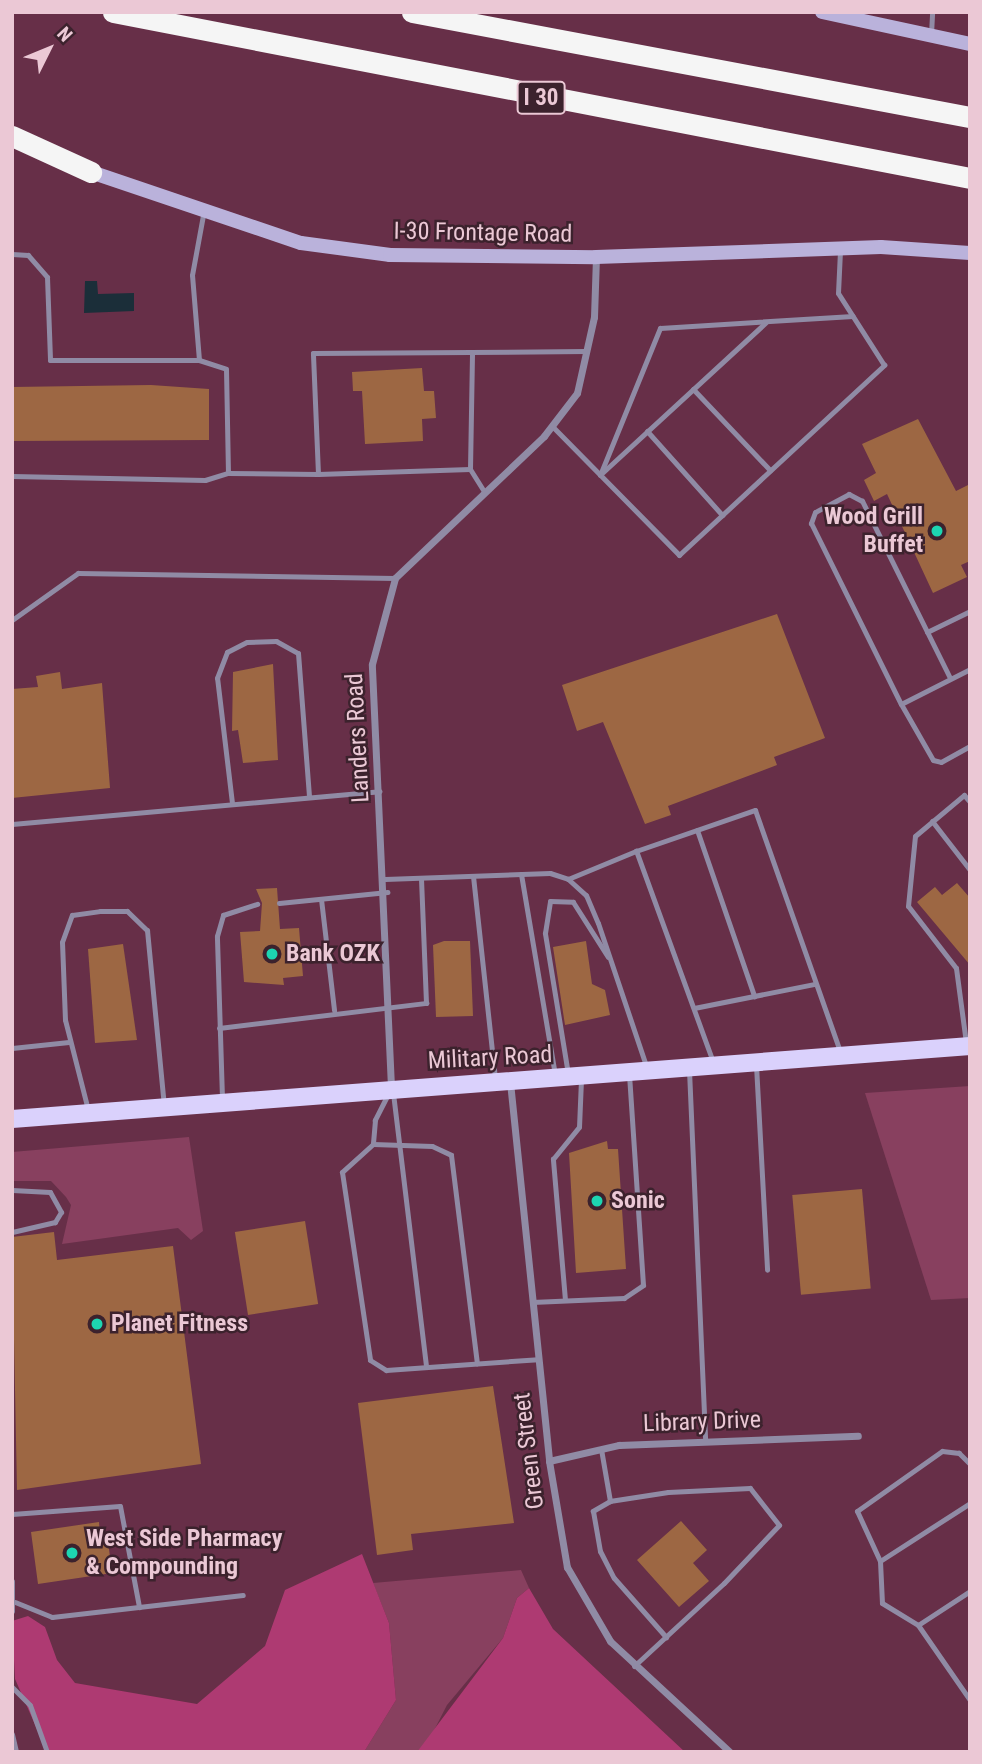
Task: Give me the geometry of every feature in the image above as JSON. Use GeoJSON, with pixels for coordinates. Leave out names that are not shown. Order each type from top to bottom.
{"type":"FeatureCollection","features":[{"type":"Feature","properties":{"kind":"highway","name":"I 30"},"geometry":{"type":"LineString","coordinates":[[113,12],[970,178]]}},
{"type":"Feature","properties":{"kind":"highway"},"geometry":{"type":"LineString","coordinates":[[412,12],[970,117]]}},
{"type":"Feature","properties":{"kind":"highway"},"geometry":{"type":"LineString","coordinates":[[12,136],[91,172]]}},
{"type":"Feature","properties":{"kind":"main road"},"geometry":{"type":"LineString","coordinates":[[822,12],[970,44]]}},
{"type":"Feature","properties":{"kind":"main road","name":"I-30 Frontage Road"},"geometry":{"type":"LineString","coordinates":[[12,143],[203,215],[301,243],[390,255],[596,257],[840,248],[970,253]]}},
{"type":"Feature","properties":{"kind":"main road","name":"Military Road"},"geometry":{"type":"LineString","coordinates":[[12,1119],[391,1087],[649,1075],[689,1067],[969,1046]]}},
{"type":"Feature","properties":{"kind":"street"},"geometry":{"type":"LineString","coordinates":[[394,578],[552,426],[577,393],[586,351],[596,257]]}},
{"type":"Feature","properties":{"kind":"street","name":"Landers Road"},"geometry":{"type":"LineString","coordinates":[[391,1087],[387,1004],[387,892],[372,664],[394,578]]}},
{"type":"Feature","properties":{"kind":"street","name":"Green Street"},"geometry":{"type":"LineString","coordinates":[[502,1082],[532,1302],[548,1461],[567,1567],[589,1613],[634,1666],[730,1752]]}},
{"type":"Feature","properties":{"kind":"street","name":"Library Drive"},"geometry":{"type":"LineString","coordinates":[[548,1461],[601,1449],[859,1436]]}},
{"type":"Feature","properties":{"kind":"lane"},"geometry":{"type":"LineString","coordinates":[[931,36],[932,12]]}},
{"type":"Feature","properties":{"kind":"lane"},"geometry":{"type":"LineString","coordinates":[[199,360],[192,275],[203,215]]}},
{"type":"Feature","properties":{"kind":"lane"},"geometry":{"type":"LineString","coordinates":[[552,426],[679,555],[884,365],[838,293],[840,248]]}},
{"type":"Feature","properties":{"kind":"lane"},"geometry":{"type":"LineString","coordinates":[[12,254],[28,255],[47,277],[50,360],[199,360],[226,369],[228,473]]}},
{"type":"Feature","properties":{"kind":"lane"},"geometry":{"type":"LineString","coordinates":[[600,475],[660,328],[853,317]]}},
{"type":"Feature","properties":{"kind":"lane"},"geometry":{"type":"LineString","coordinates":[[600,475],[766,322]]}},
{"type":"Feature","properties":{"kind":"lane"},"geometry":{"type":"LineString","coordinates":[[318,474],[313,353],[586,351]]}},
{"type":"Feature","properties":{"kind":"lane"},"geometry":{"type":"LineString","coordinates":[[472,352],[470,469],[484,491]]}},
{"type":"Feature","properties":{"kind":"lane"},"geometry":{"type":"LineString","coordinates":[[693,389],[771,470]]}},
{"type":"Feature","properties":{"kind":"lane"},"geometry":{"type":"LineString","coordinates":[[647,431],[722,515]]}},
{"type":"Feature","properties":{"kind":"lane"},"geometry":{"type":"LineString","coordinates":[[12,476],[205,480],[228,473],[318,474],[470,469]]}},
{"type":"Feature","properties":{"kind":"lane"},"geometry":{"type":"LineString","coordinates":[[950,678],[862,501],[849,494],[815,512],[810,523],[901,704],[933,760],[941,762],[970,746]]}},
{"type":"Feature","properties":{"kind":"lane"},"geometry":{"type":"LineString","coordinates":[[12,620],[78,573],[394,578]]}},
{"type":"Feature","properties":{"kind":"lane"},"geometry":{"type":"LineString","coordinates":[[927,632],[970,611]]}},
{"type":"Feature","properties":{"kind":"lane"},"geometry":{"type":"LineString","coordinates":[[232,803],[217,678],[226,652],[247,642],[276,641],[298,653],[309,796]]}},
{"type":"Feature","properties":{"kind":"lane"},"geometry":{"type":"LineString","coordinates":[[901,704],[970,668]]}},
{"type":"Feature","properties":{"kind":"lane"},"geometry":{"type":"LineString","coordinates":[[12,824],[380,791]]}},
{"type":"Feature","properties":{"kind":"lane"},"geometry":{"type":"LineString","coordinates":[[969,1046],[956,968],[908,906],[915,836],[964,795],[970,802]]}},
{"type":"Feature","properties":{"kind":"lane"},"geometry":{"type":"LineString","coordinates":[[385,879],[520,874],[568,879],[636,851],[755,810],[814,984],[842,1055]]}},
{"type":"Feature","properties":{"kind":"lane"},"geometry":{"type":"LineString","coordinates":[[932,821],[970,870]]}},
{"type":"Feature","properties":{"kind":"lane"},"geometry":{"type":"LineString","coordinates":[[697,830],[754,996]]}},
{"type":"Feature","properties":{"kind":"lane"},"geometry":{"type":"LineString","coordinates":[[636,851],[714,1065]]}},
{"type":"Feature","properties":{"kind":"lane"},"geometry":{"type":"LineString","coordinates":[[520,874],[579,1127],[553,1159],[565,1300]]}},
{"type":"Feature","properties":{"kind":"lane"},"geometry":{"type":"LineString","coordinates":[[473,876],[502,1082]]}},
{"type":"Feature","properties":{"kind":"lane"},"geometry":{"type":"LineString","coordinates":[[219,1028],[334,1010],[426,1003],[430,994],[421,878]]}},
{"type":"Feature","properties":{"kind":"lane"},"geometry":{"type":"LineString","coordinates":[[568,879],[586,895],[649,1075]]}},
{"type":"Feature","properties":{"kind":"lane"},"geometry":{"type":"LineString","coordinates":[[279,903],[387,892]]}},
{"type":"Feature","properties":{"kind":"lane"},"geometry":{"type":"LineString","coordinates":[[321,899],[334,1010]]}},
{"type":"Feature","properties":{"kind":"lane"},"geometry":{"type":"LineString","coordinates":[[568,1079],[545,933],[550,901],[573,902],[593,942],[610,959]]}},
{"type":"Feature","properties":{"kind":"lane"},"geometry":{"type":"LineString","coordinates":[[222,1101],[217,936],[223,915],[257,904]]}},
{"type":"Feature","properties":{"kind":"lane"},"geometry":{"type":"LineString","coordinates":[[88,1111],[69,1042],[62,942],[66,925],[72,915],[127,911],[140,920],[151,943],[164,1105]]}},
{"type":"Feature","properties":{"kind":"lane"},"geometry":{"type":"LineString","coordinates":[[694,1007],[814,984]]}},
{"type":"Feature","properties":{"kind":"lane"},"geometry":{"type":"LineString","coordinates":[[12,1048],[69,1042]]}},
{"type":"Feature","properties":{"kind":"lane"},"geometry":{"type":"LineString","coordinates":[[756,1062],[767,1270]]}},
{"type":"Feature","properties":{"kind":"lane"},"geometry":{"type":"LineString","coordinates":[[689,1067],[705,1442]]}},
{"type":"Feature","properties":{"kind":"lane"},"geometry":{"type":"LineString","coordinates":[[532,1302],[624,1297],[643,1285],[629,1076]]}},
{"type":"Feature","properties":{"kind":"lane"},"geometry":{"type":"LineString","coordinates":[[373,1144],[375,1120],[391,1087]]}},
{"type":"Feature","properties":{"kind":"lane"},"geometry":{"type":"LineString","coordinates":[[391,1087],[402,1145],[426,1367]]}},
{"type":"Feature","properties":{"kind":"lane"},"geometry":{"type":"LineString","coordinates":[[477,1363],[452,1155],[432,1146],[373,1144],[342,1171],[370,1360],[386,1370],[538,1359]]}},
{"type":"Feature","properties":{"kind":"lane"},"geometry":{"type":"LineString","coordinates":[[12,1190],[50,1192],[61,1212],[55,1222],[12,1232]]}},
{"type":"Feature","properties":{"kind":"lane"},"geometry":{"type":"LineString","coordinates":[[601,1449],[610,1501]]}},
{"type":"Feature","properties":{"kind":"lane"},"geometry":{"type":"LineString","coordinates":[[970,1464],[959,1453],[942,1451],[859,1508],[858,1522],[880,1560],[882,1603],[918,1625],[970,1700]]}},
{"type":"Feature","properties":{"kind":"lane"},"geometry":{"type":"LineString","coordinates":[[634,1666],[666,1637],[780,1522],[747,1487],[610,1501],[593,1511],[600,1551],[666,1637]]}},
{"type":"Feature","properties":{"kind":"lane"},"geometry":{"type":"LineString","coordinates":[[880,1560],[970,1503]]}},
{"type":"Feature","properties":{"kind":"lane"},"geometry":{"type":"LineString","coordinates":[[12,1514],[120,1506],[139,1607]]}},
{"type":"Feature","properties":{"kind":"lane"},"geometry":{"type":"LineString","coordinates":[[12,1581],[14,1611]]}},
{"type":"Feature","properties":{"kind":"lane"},"geometry":{"type":"LineString","coordinates":[[918,1625],[970,1591]]}},
{"type":"Feature","properties":{"kind":"lane"},"geometry":{"type":"LineString","coordinates":[[15,1602],[52,1617],[243,1595]]}},
{"type":"Feature","properties":{"kind":"lane"},"geometry":{"type":"LineString","coordinates":[[961,1687],[970,1682]]}},
{"type":"Feature","properties":{"kind":"lane"},"geometry":{"type":"LineString","coordinates":[[12,1687],[30,1705],[47,1752]]}},
{"type":"Feature","properties":{"kind":"lane"},"geometry":{"type":"LineString","coordinates":[[12,1734],[16,1752]]}},
{"type":"Feature","properties":{"kind":"shaded area"},"geometry":{"type":"Polygon","coordinates":[[[970,1086],[970,1298],[931,1300],[865,1093],[970,1086]]]}},
{"type":"Feature","properties":{"kind":"shaded area"},"geometry":{"type":"Polygon","coordinates":[[[189,1137],[203,1231],[191,1240],[178,1228],[62,1244],[71,1205],[66,1197],[51,1181],[12,1181],[12,1152],[189,1137]]]}},
{"type":"Feature","properties":{"kind":"shaded area"},"geometry":{"type":"Polygon","coordinates":[[[362,1554],[389,1623],[396,1700],[364,1752],[47,1752],[15,1679],[12,1621],[28,1616],[45,1627],[57,1660],[75,1683],[197,1704],[265,1646],[285,1590],[362,1554]]]}},
{"type":"Feature","properties":{"kind":"shaded area"},"geometry":{"type":"Polygon","coordinates":[[[521,1570],[529,1588],[517,1598],[503,1638],[447,1705],[426,1746],[417,1752],[364,1752],[396,1700],[389,1623],[373,1583],[521,1570]]]}},
{"type":"Feature","properties":{"kind":"shaded area"},"geometry":{"type":"Polygon","coordinates":[[[529,1588],[553,1629],[685,1752],[417,1752],[503,1638],[517,1598],[529,1588]]]}},
{"type":"Feature","properties":{"kind":"water"},"geometry":{"type":"Polygon","coordinates":[[[85,281],[97,281],[98,294],[134,293],[134,311],[84,313],[85,281]]]}},
{"type":"Feature","properties":{"kind":"building"},"geometry":{"type":"Polygon","coordinates":[[[422,368],[424,391],[434,391],[436,418],[422,419],[423,441],[365,444],[362,391],[353,391],[352,372],[422,368]]]}},
{"type":"Feature","properties":{"kind":"building"},"geometry":{"type":"Polygon","coordinates":[[[151,385],[209,389],[209,440],[12,441],[12,387],[151,385]]]}},
{"type":"Feature","properties":{"kind":"building","name":"Wood Grill Buffet"},"geometry":{"type":"Polygon","coordinates":[[[918,419],[956,491],[970,484],[970,561],[961,565],[967,577],[933,593],[887,494],[874,501],[864,480],[876,473],[862,444],[918,419]]]}},
{"type":"Feature","properties":{"kind":"building"},"geometry":{"type":"Polygon","coordinates":[[[777,614],[825,738],[774,757],[777,765],[668,806],[671,815],[645,824],[603,722],[577,731],[562,685],[777,614]]]}},
{"type":"Feature","properties":{"kind":"building"},"geometry":{"type":"Polygon","coordinates":[[[273,664],[278,760],[243,763],[238,730],[232,731],[233,672],[273,664]]]}},
{"type":"Feature","properties":{"kind":"building"},"geometry":{"type":"Polygon","coordinates":[[[60,672],[62,689],[102,683],[110,788],[12,798],[12,689],[38,687],[36,676],[60,672]]]}},
{"type":"Feature","properties":{"kind":"building"},"geometry":{"type":"Polygon","coordinates":[[[957,883],[970,898],[970,965],[917,902],[935,887],[942,895],[957,883]]]}},
{"type":"Feature","properties":{"kind":"building","name":"Bank OZK"},"geometry":{"type":"Polygon","coordinates":[[[277,888],[280,929],[299,928],[303,976],[283,978],[284,985],[244,982],[240,932],[260,931],[262,903],[256,889],[277,888]]]}},
{"type":"Feature","properties":{"kind":"building"},"geometry":{"type":"Polygon","coordinates":[[[444,941],[470,941],[473,1016],[436,1017],[433,945],[444,941]]]}},
{"type":"Feature","properties":{"kind":"building"},"geometry":{"type":"Polygon","coordinates":[[[586,941],[592,984],[605,990],[610,1015],[565,1025],[553,947],[586,941]]]}},
{"type":"Feature","properties":{"kind":"building"},"geometry":{"type":"Polygon","coordinates":[[[123,944],[137,1040],[95,1043],[88,949],[123,944]]]}},
{"type":"Feature","properties":{"kind":"building","name":"Sonic"},"geometry":{"type":"Polygon","coordinates":[[[607,1141],[608,1149],[618,1149],[626,1269],[576,1273],[569,1153],[607,1141]]]}},
{"type":"Feature","properties":{"kind":"building"},"geometry":{"type":"Polygon","coordinates":[[[862,1189],[871,1289],[801,1295],[792,1195],[862,1189]]]}},
{"type":"Feature","properties":{"kind":"building"},"geometry":{"type":"Polygon","coordinates":[[[305,1221],[318,1304],[248,1315],[235,1232],[305,1221]]]}},
{"type":"Feature","properties":{"kind":"building"},"geometry":{"type":"Polygon","coordinates":[[[54,1232],[57,1260],[173,1246],[201,1464],[17,1490],[12,1237],[54,1232]]]}},
{"type":"Feature","properties":{"kind":"building"},"geometry":{"type":"Polygon","coordinates":[[[493,1386],[514,1523],[411,1534],[413,1550],[377,1555],[358,1403],[493,1386]]]}},
{"type":"Feature","properties":{"kind":"building"},"geometry":{"type":"Polygon","coordinates":[[[681,1521],[707,1550],[693,1563],[709,1581],[679,1607],[637,1560],[681,1521]]]}},
{"type":"Feature","properties":{"kind":"building","name":"West Side Pharmacy & Compounding"},"geometry":{"type":"Polygon","coordinates":[[[99,1522],[100,1534],[107,1533],[112,1573],[38,1584],[31,1532],[99,1522]]]}},
{"type":"Feature","properties":{"kind":"place","name":"Wood Grill Buffet"},"geometry":{"type":"Point","coordinates":[937,531]}},
{"type":"Feature","properties":{"kind":"place","name":"Bank OZK"},"geometry":{"type":"Point","coordinates":[272,954]}},
{"type":"Feature","properties":{"kind":"place","name":"Sonic"},"geometry":{"type":"Point","coordinates":[597,1201]}},
{"type":"Feature","properties":{"kind":"place","name":"Planet Fitness"},"geometry":{"type":"Point","coordinates":[97,1324]}},
{"type":"Feature","properties":{"kind":"place","name":"West Side Pharmacy & Compounding"},"geometry":{"type":"Point","coordinates":[72,1553]}}]}
